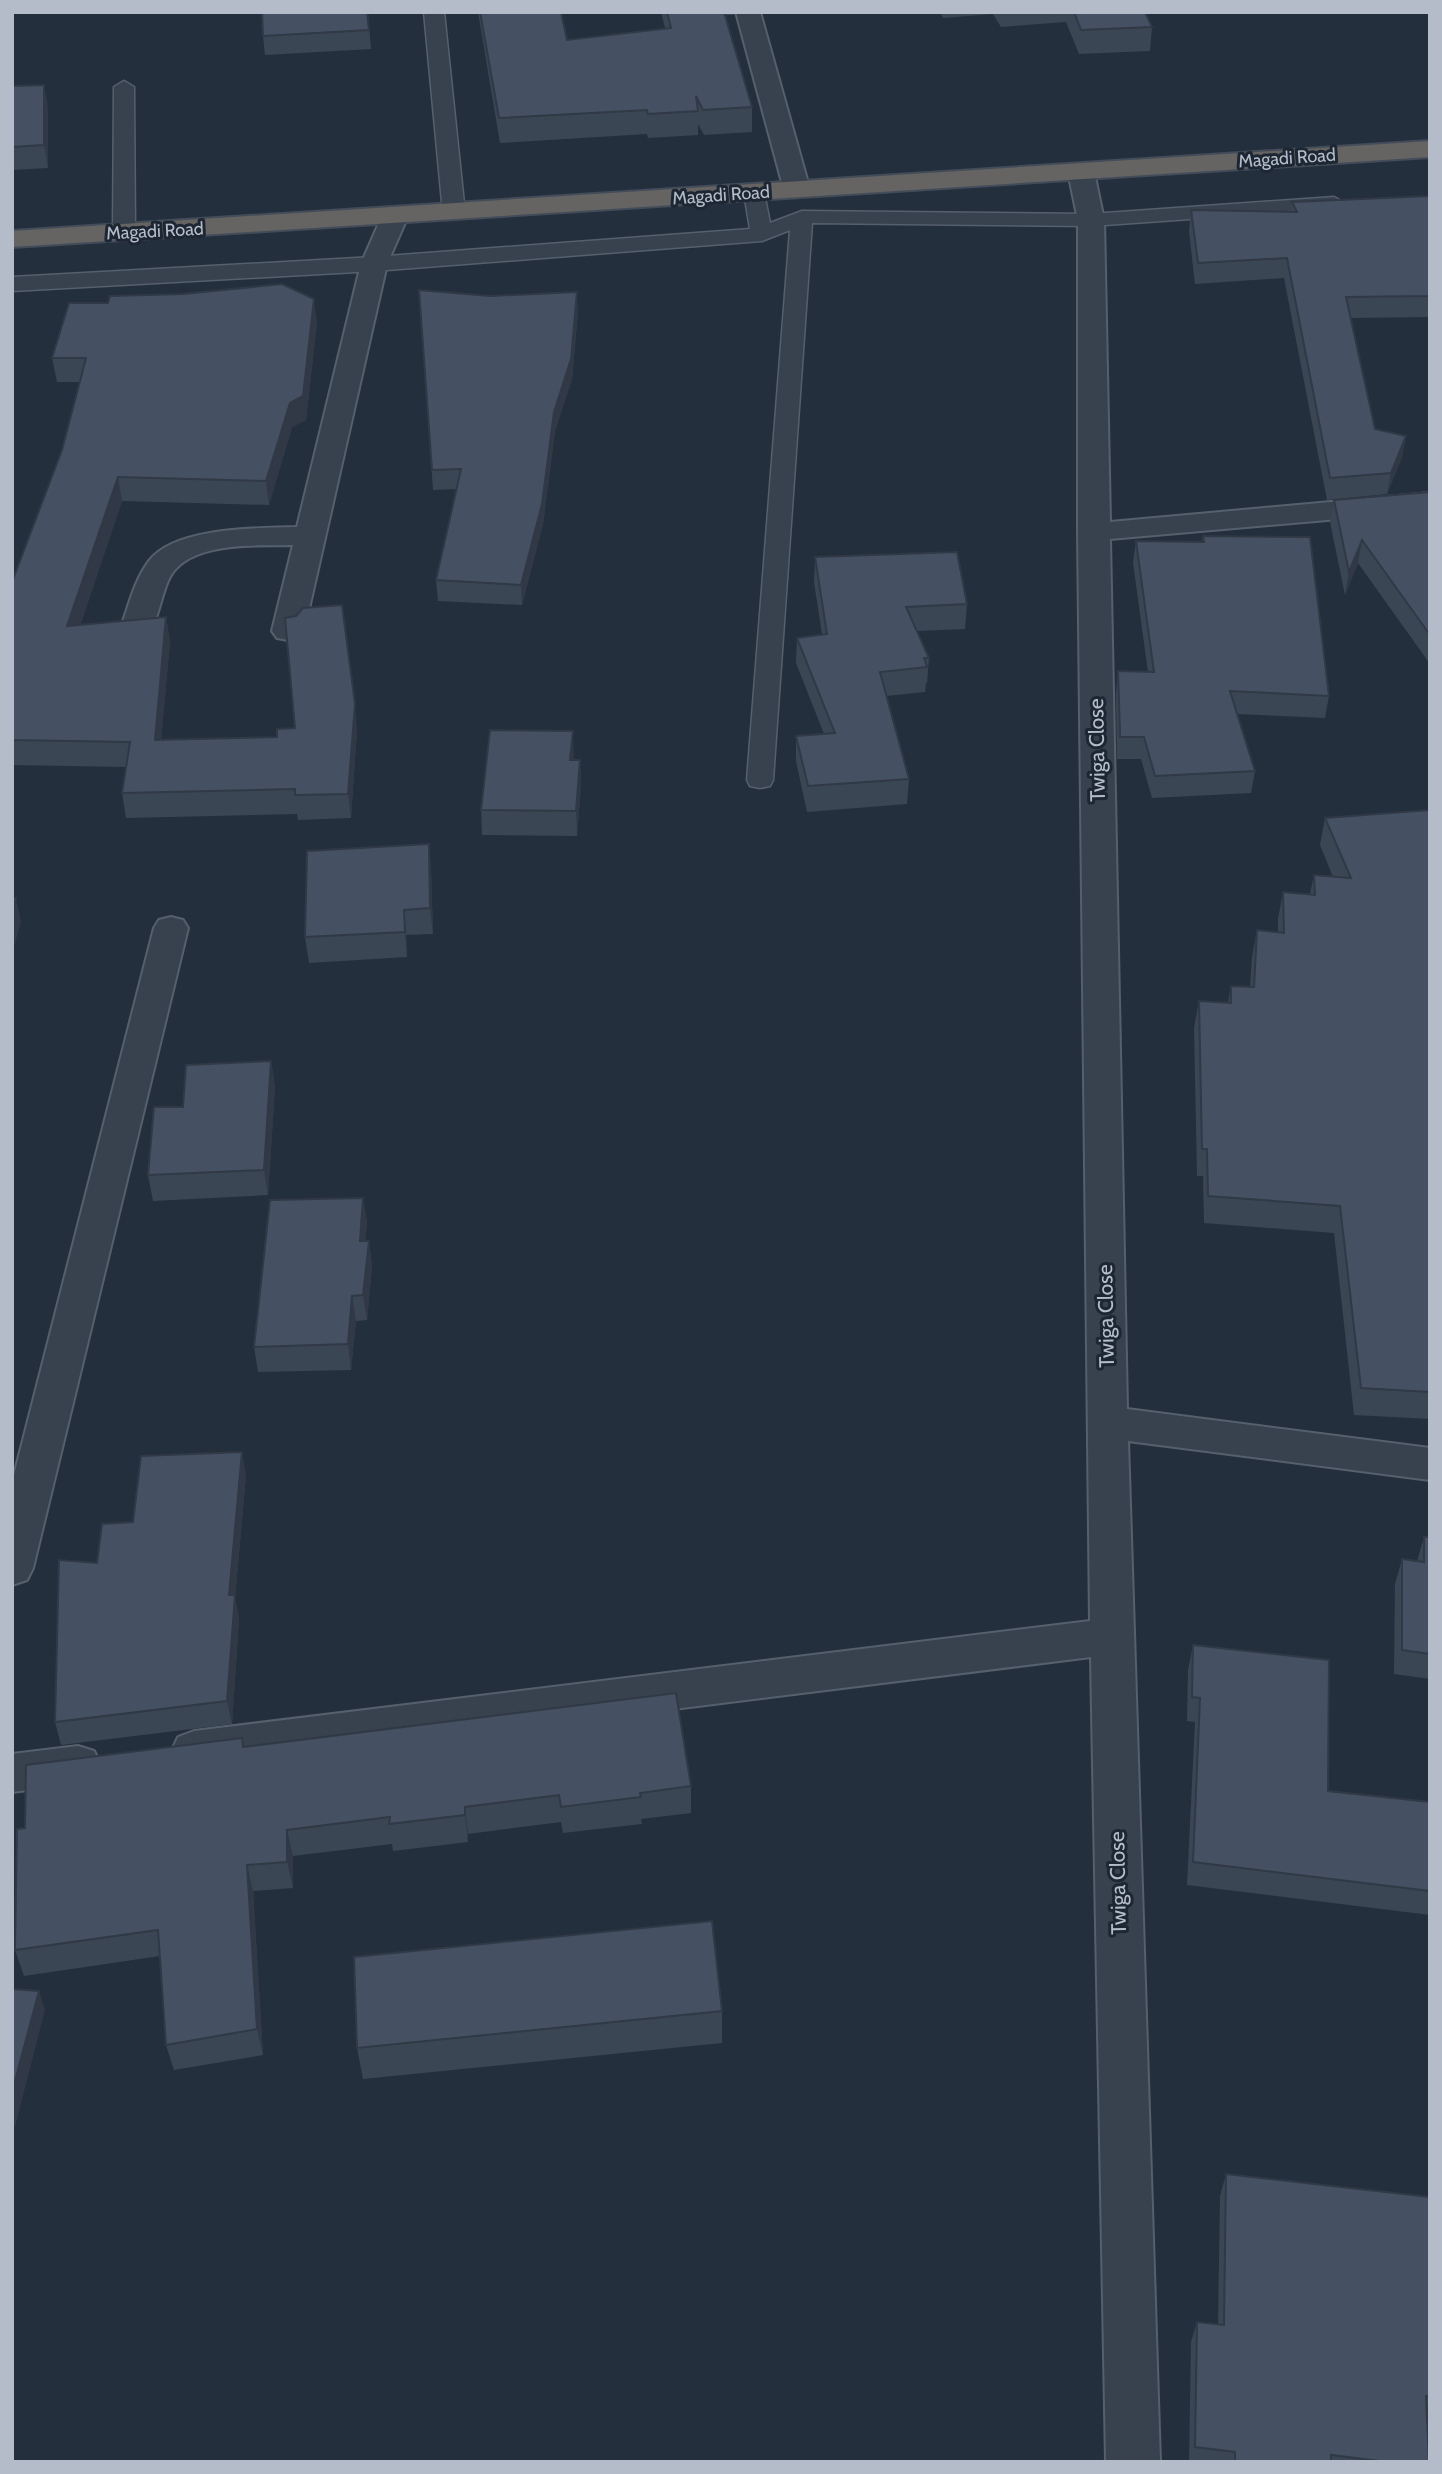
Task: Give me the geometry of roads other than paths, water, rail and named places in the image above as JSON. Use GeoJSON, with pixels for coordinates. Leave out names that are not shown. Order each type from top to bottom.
{"type":"FeatureCollection","features":[{"type":"Feature","properties":{"kind":"highway","name":"Magadi Road"},"geometry":{"type":"LineString","coordinates":[[12,239],[1430,149]]}},
{"type":"Feature","properties":{"kind":"street"},"geometry":{"type":"LineString","coordinates":[[748,12],[797,190]]}},
{"type":"Feature","properties":{"kind":"street","name":"Twiga Close"},"geometry":{"type":"LineString","coordinates":[[1081,172],[1091,220],[1093,532],[1107,1423],[1133,2462]]}},
{"type":"Feature","properties":{"kind":"street"},"geometry":{"type":"LineString","coordinates":[[288,631],[374,264],[395,216]]}},
{"type":"Feature","properties":{"kind":"street"},"geometry":{"type":"LineString","coordinates":[[1093,532],[1430,502]]}},
{"type":"Feature","properties":{"kind":"street"},"geometry":{"type":"LineString","coordinates":[[134,635],[162,562],[187,548],[234,539],[310,536]]}},
{"type":"Feature","properties":{"kind":"street"},"geometry":{"type":"LineString","coordinates":[[12,1569],[170,928]]}},
{"type":"Feature","properties":{"kind":"street"},"geometry":{"type":"LineString","coordinates":[[1107,1423],[1430,1464]]}},
{"type":"Feature","properties":{"kind":"street"},"geometry":{"type":"LineString","coordinates":[[12,1773],[1112,1636]]}},
{"type":"Feature","properties":{"kind":"lane"},"geometry":{"type":"LineString","coordinates":[[434,12],[454,213]]}},
{"type":"Feature","properties":{"kind":"lane"},"geometry":{"type":"LineString","coordinates":[[124,87],[124,233]]}},
{"type":"Feature","properties":{"kind":"lane"},"geometry":{"type":"LineString","coordinates":[[754,192],[762,235]]}},
{"type":"Feature","properties":{"kind":"lane"},"geometry":{"type":"LineString","coordinates":[[12,284],[374,264],[762,235],[802,217],[1091,220],[1362,201]]}},
{"type":"Feature","properties":{"kind":"lane"},"geometry":{"type":"LineString","coordinates":[[760,780],[802,217]]}}]}
